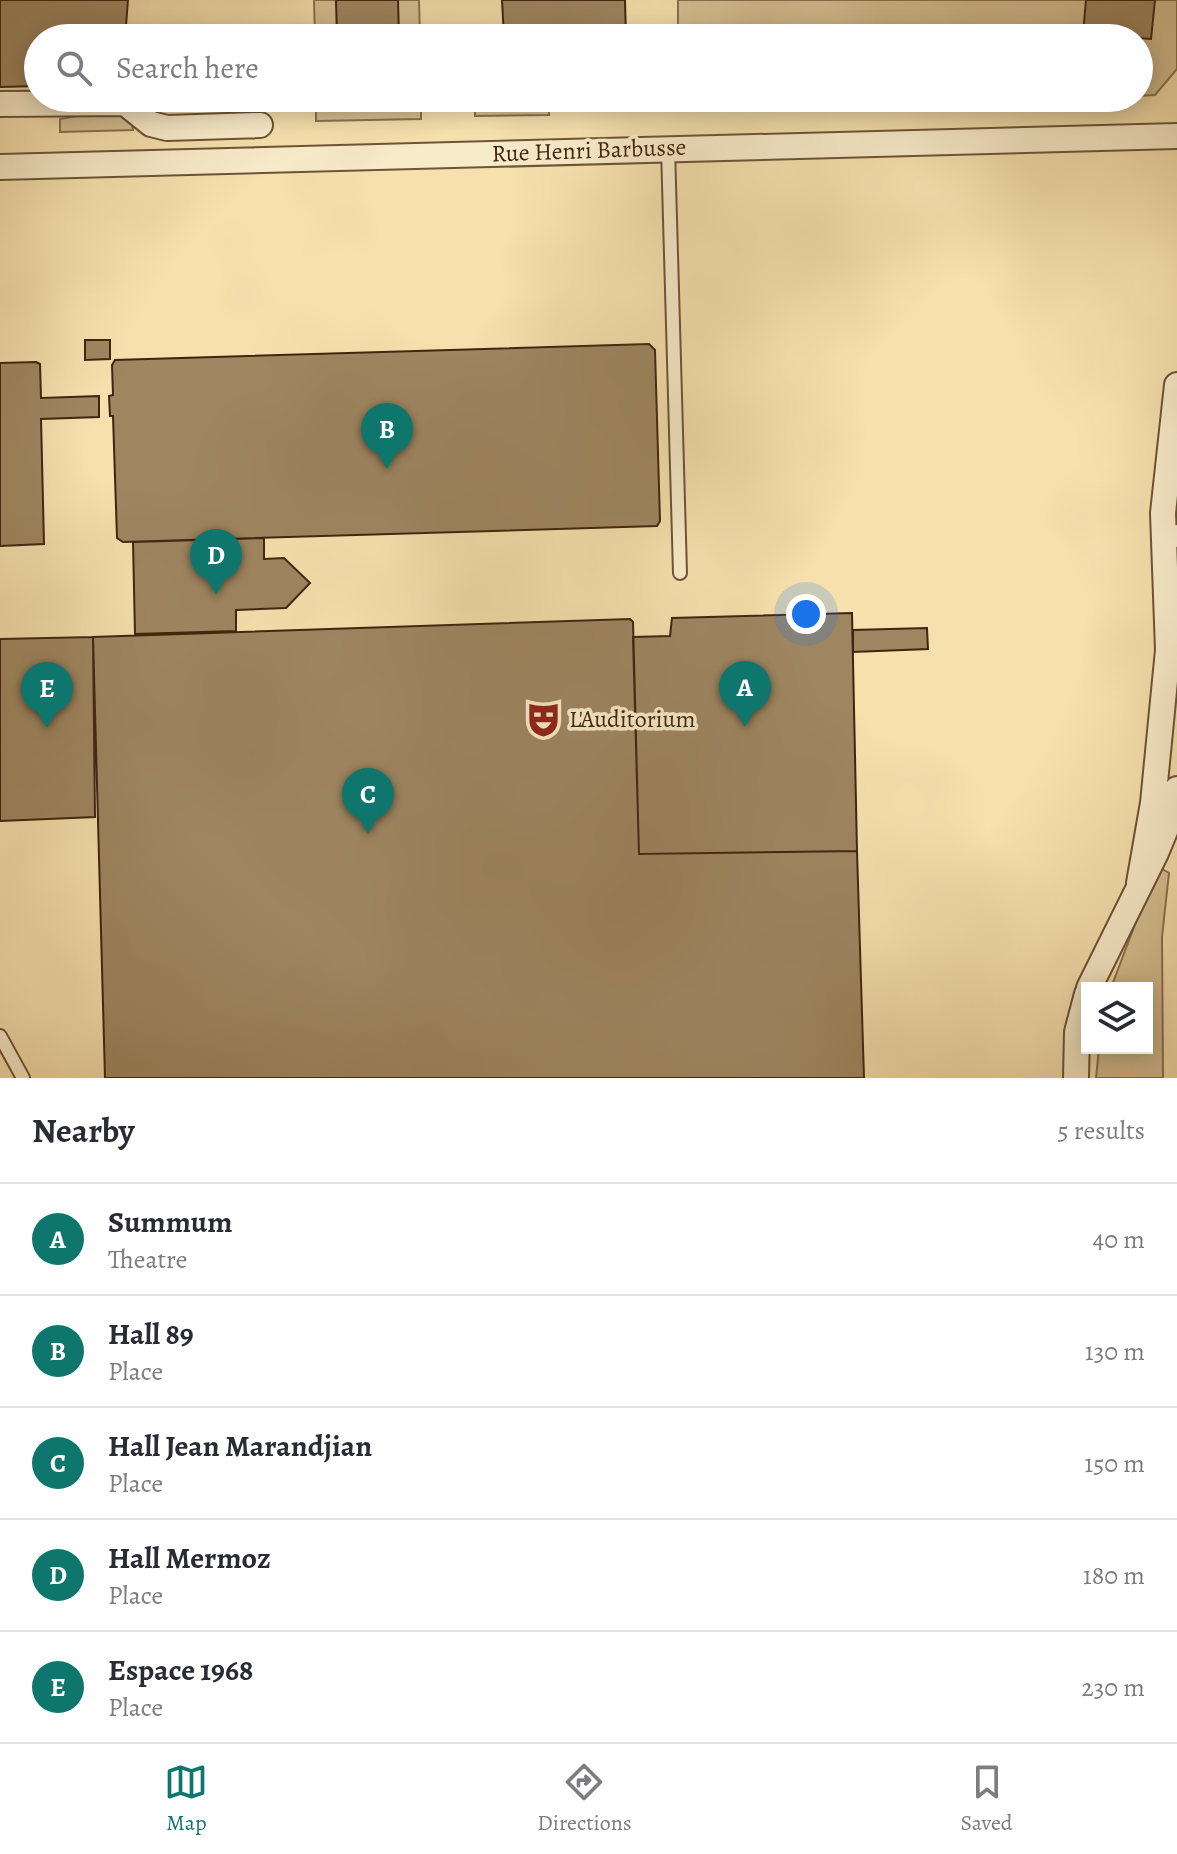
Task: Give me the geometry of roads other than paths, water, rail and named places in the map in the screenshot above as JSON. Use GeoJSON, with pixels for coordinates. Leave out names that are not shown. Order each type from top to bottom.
{"type":"FeatureCollection","features":[{"type":"Feature","properties":{"kind":"street"},"geometry":{"type":"LineString","coordinates":[[0,104],[24,104]]}},
{"type":"Feature","properties":{"kind":"street"},"geometry":{"type":"LineString","coordinates":[[136,112],[151,124],[167,128],[260,125]]}},
{"type":"Feature","properties":{"kind":"street","name":"Rue Henri Barbusse"},"geometry":{"type":"LineString","coordinates":[[0,167],[1177,136]]}},
{"type":"Feature","properties":{"kind":"street"},"geometry":{"type":"LineString","coordinates":[[1139,883],[1153,803],[1168,650],[1171,588],[1163,513],[1177,385]]}},
{"type":"Feature","properties":{"kind":"street"},"geometry":{"type":"LineString","coordinates":[[1092,982],[1123,925],[1172,814],[1177,789]]}},
{"type":"Feature","properties":{"kind":"street"},"geometry":{"type":"LineString","coordinates":[[1076,1078],[1077,1032],[1081,1017]]}},
{"type":"Feature","properties":{"kind":"lane"},"geometry":{"type":"LineString","coordinates":[[668,148],[680,573]]}},
{"type":"Feature","properties":{"kind":"lane"},"geometry":{"type":"LineString","coordinates":[[1177,532],[1177,541]]}},
{"type":"Feature","properties":{"kind":"lane"},"geometry":{"type":"LineString","coordinates":[[0,1036],[23,1078]]}},
{"type":"Feature","properties":{"kind":"place","name":"Hall 89"},"geometry":{"type":"Point","coordinates":[387,469]}},
{"type":"Feature","properties":{"kind":"place","name":"Hall Mermoz"},"geometry":{"type":"Point","coordinates":[216,595]}},
{"type":"Feature","properties":{"kind":"place","name":"L'Auditorium"},"geometry":{"type":"Point","coordinates":[543,719]}},
{"type":"Feature","properties":{"kind":"place","name":"Summum"},"geometry":{"type":"Point","coordinates":[745,727]}},
{"type":"Feature","properties":{"kind":"place","name":"Espace 1968"},"geometry":{"type":"Point","coordinates":[47,728]}},
{"type":"Feature","properties":{"kind":"place","name":"Hall Jean Marandjian"},"geometry":{"type":"Point","coordinates":[368,834]}}]}
